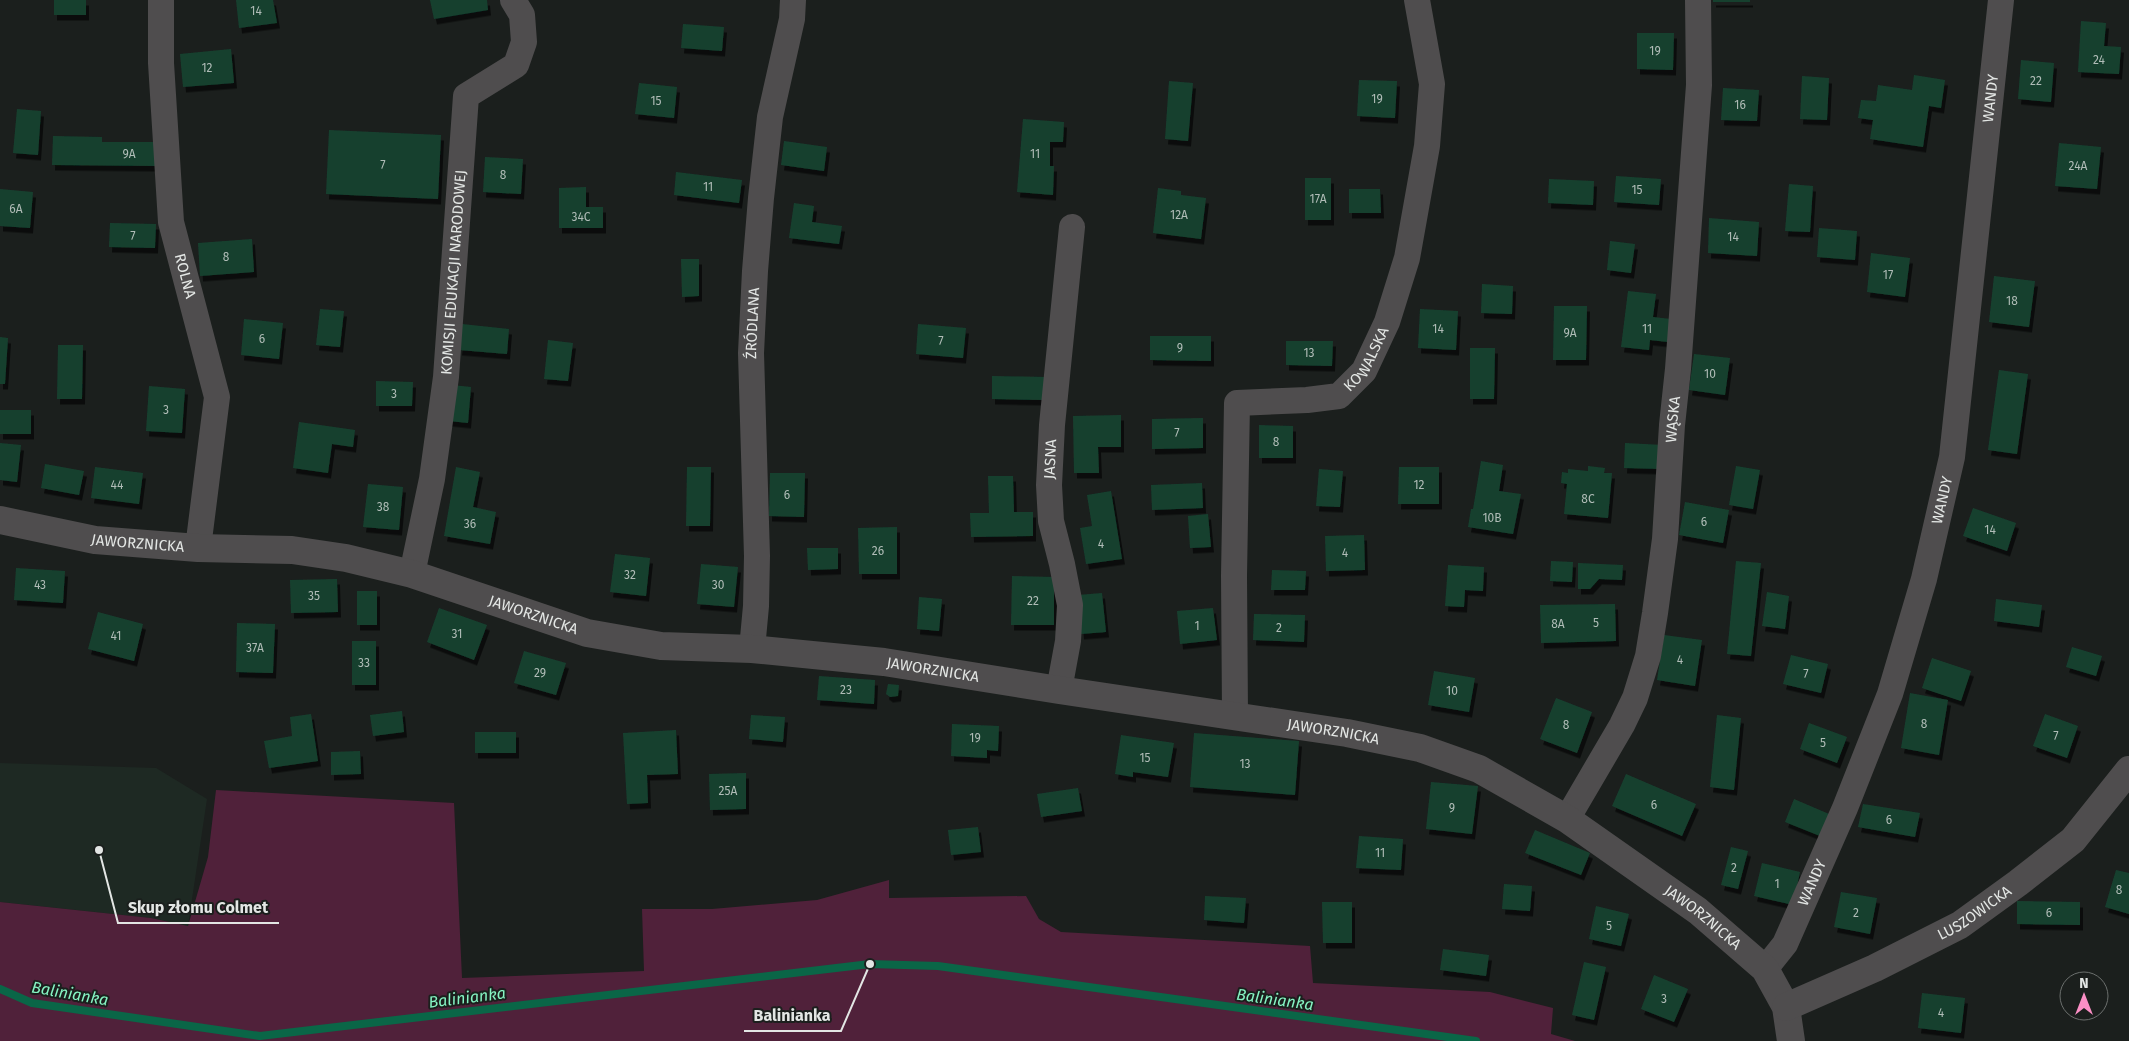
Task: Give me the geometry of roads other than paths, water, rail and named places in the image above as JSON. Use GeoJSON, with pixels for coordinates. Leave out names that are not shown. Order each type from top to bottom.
{"type":"FeatureCollection","features":[{"type":"Feature","properties":{"kind":"street","name":"ROLNA"},"geometry":{"type":"LineString","coordinates":[[161,0],[161,63],[171,222],[217,397],[198,548]]}},
{"type":"Feature","properties":{"kind":"street","name":"KOMISJI EDUKACJI NARODOWEJ"},"geometry":{"type":"LineString","coordinates":[[412,574],[432,479],[446,377],[466,96],[516,65],[524,42],[522,14],[513,0]]}},
{"type":"Feature","properties":{"kind":"street","name":"ŹRÓDLANA"},"geometry":{"type":"LineString","coordinates":[[752,650],[758,556],[751,353],[755,271],[770,117],[792,19],[793,0]]}},
{"type":"Feature","properties":{"kind":"street","name":"KOWALSKA"},"geometry":{"type":"LineString","coordinates":[[1234,715],[1237,402],[1307,400],[1339,396],[1364,371],[1387,322],[1407,258],[1427,146],[1432,84],[1418,0]]}},
{"type":"Feature","properties":{"kind":"street","name":"WĄSKA"},"geometry":{"type":"LineString","coordinates":[[1567,819],[1622,725],[1635,698],[1648,656],[1655,613],[1665,539],[1672,425],[1700,86],[1698,0]]}},
{"type":"Feature","properties":{"kind":"street","name":"WANDY"},"geometry":{"type":"LineString","coordinates":[[1765,969],[1785,944],[1845,808],[1890,694],[1924,578],[1952,457],[2001,0]]}},
{"type":"Feature","properties":{"kind":"street","name":"JASNA"},"geometry":{"type":"LineString","coordinates":[[1059,690],[1068,641],[1070,606],[1051,521],[1049,485],[1052,425],[1072,227]]}},
{"type":"Feature","properties":{"kind":"street","name":"JAWORZNICKA"},"geometry":{"type":"LineString","coordinates":[[0,520],[96,540],[198,548],[292,550],[346,558],[412,574],[587,633],[661,646],[752,650],[884,662],[1347,733],[1420,748],[1479,769],[1567,819],[1698,911],[1765,969],[1786,1007]]}},
{"type":"Feature","properties":{"kind":"street","name":"LUSZOWICKA"},"geometry":{"type":"LineString","coordinates":[[1786,1007],[1875,968],[1960,925],[2073,840],[2129,770]]}},
{"type":"Feature","properties":{"kind":"street"},"geometry":{"type":"LineString","coordinates":[[1786,1007],[1791,1041]]}},
{"type":"Feature","properties":{"kind":"waterway","name":"Balinianka"},"geometry":{"type":"LineString","coordinates":[[0,989],[32,1003],[260,1036],[870,964],[938,966],[1476,1041]]}},
{"type":"Feature","properties":{"kind":"place","name":"Skup złomu Colmet"},"geometry":{"type":"Point","coordinates":[99,850]}},
{"type":"Feature","properties":{"kind":"place","name":"Balinianka"},"geometry":{"type":"Point","coordinates":[870,964]}}]}
